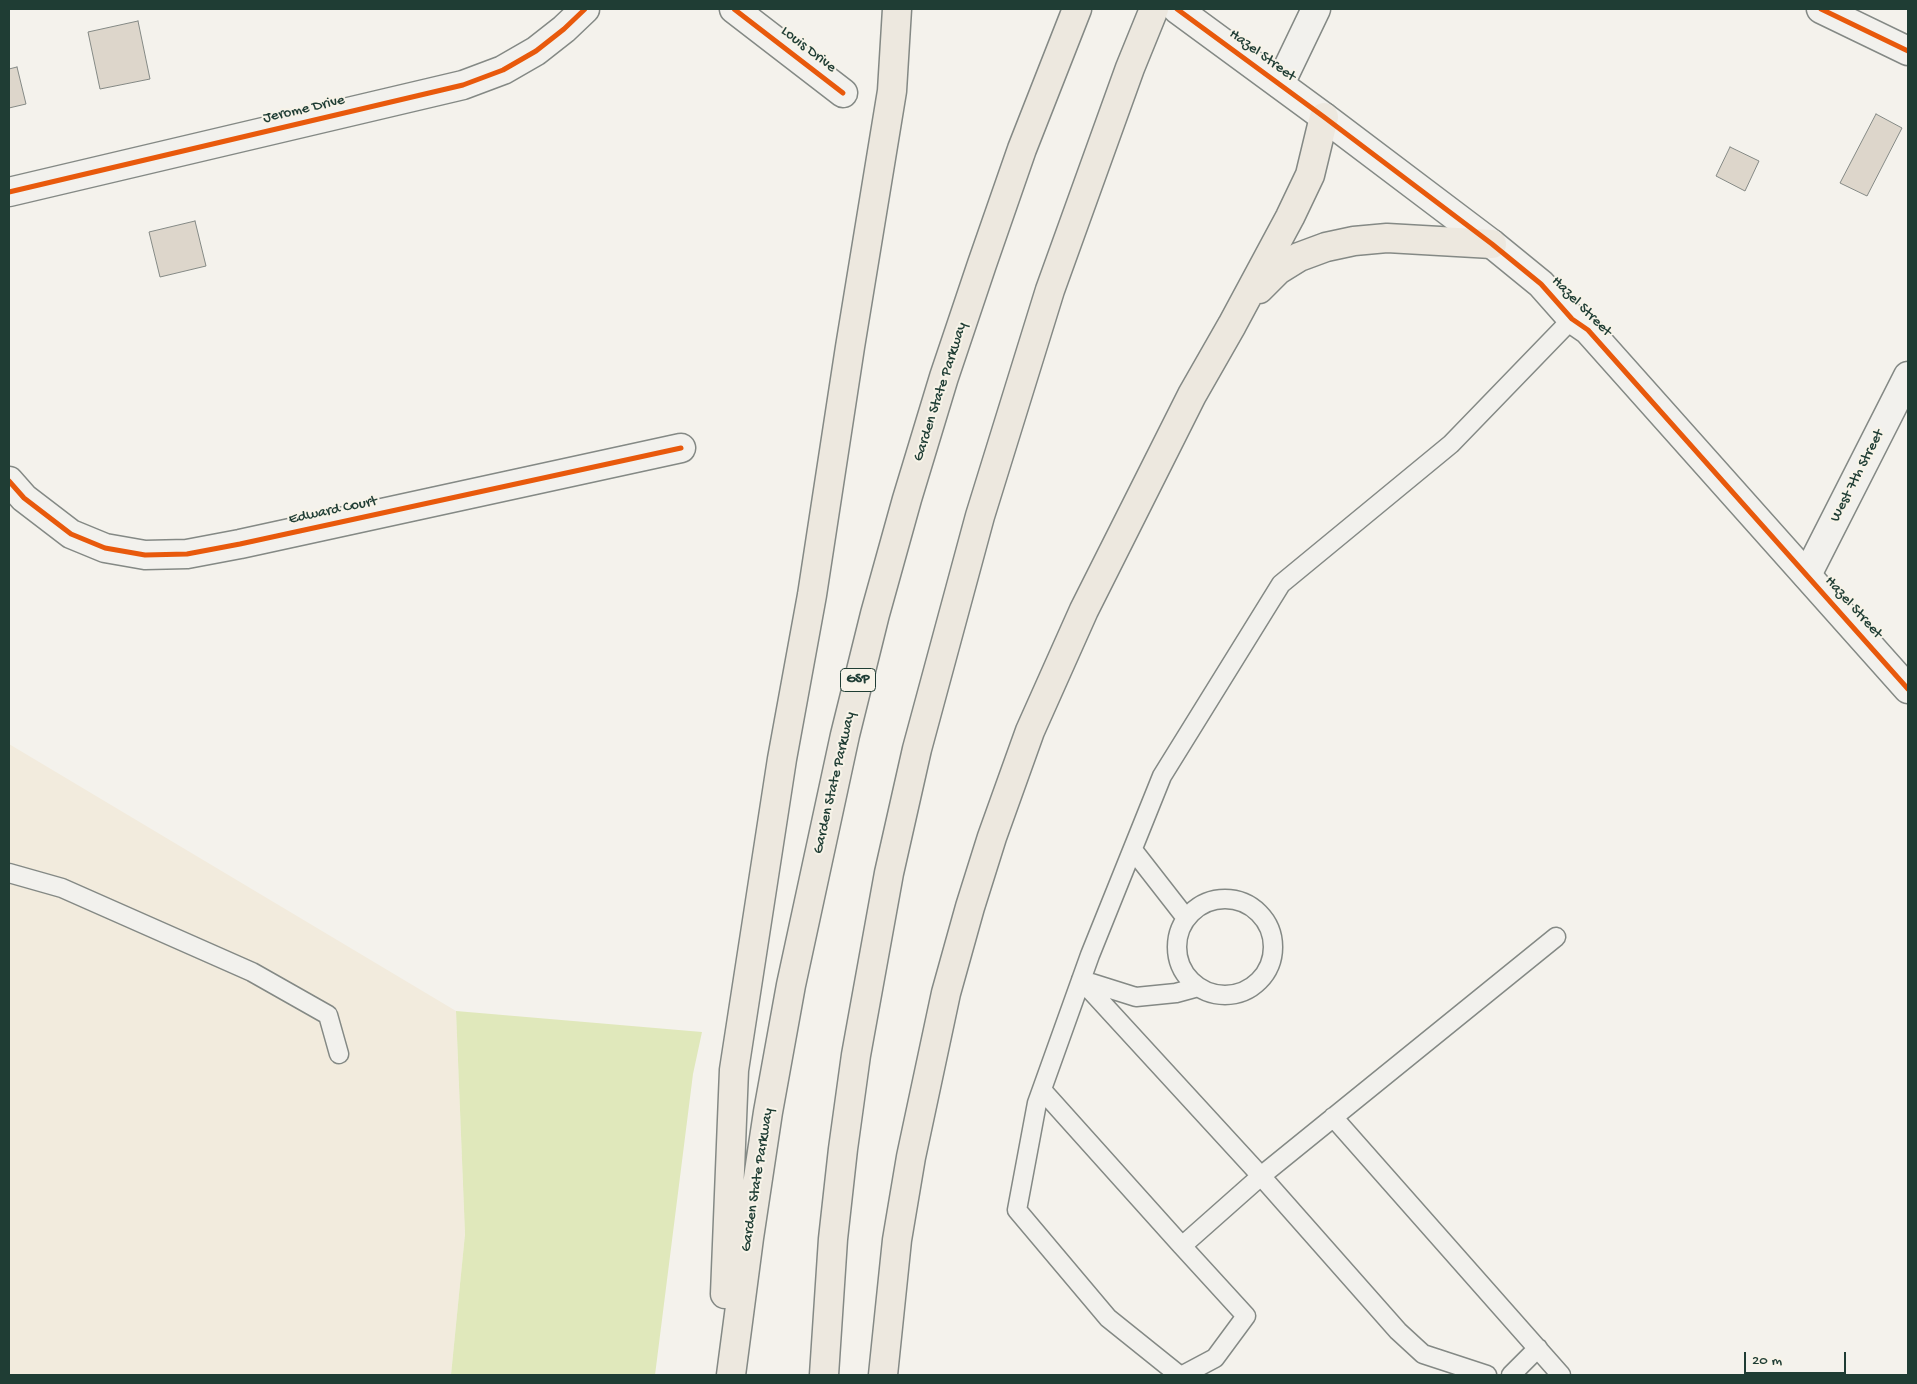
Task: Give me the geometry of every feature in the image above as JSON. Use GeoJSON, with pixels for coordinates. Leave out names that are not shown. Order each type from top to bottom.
{"type":"FeatureCollection","features":[{"type":"Feature","properties":{"kind":"highway"},"geometry":{"type":"LineString","coordinates":[[722,1375],[734,1070],[781,769],[812,596],[848,356],[892,91],[897,9]]}},
{"type":"Feature","properties":{"kind":"highway","name":"Garden State Parkway"},"geometry":{"type":"LineString","coordinates":[[732,1375],[757,1180],[789,995],[825,822],[873,623],[907,499],[944,377],[1022,149],[1077,9]]}},
{"type":"Feature","properties":{"kind":"highway"},"geometry":{"type":"LineString","coordinates":[[824,1375],[833,1239],[856,1055],[889,873],[917,750],[980,516],[1050,290],[1130,68],[1154,9]]}},
{"type":"Feature","properties":{"kind":"highway"},"geometry":{"type":"LineString","coordinates":[[882,1375],[897,1240],[911,1156],[946,992],[992,838],[1030,731],[1084,610],[1192,395],[1290,217],[1310,175],[1324,117]]}},
{"type":"Feature","properties":{"kind":"highway"},"geometry":{"type":"LineString","coordinates":[[1232,325],[1254,294],[1278,270],[1299,256],[1326,247],[1354,241],[1387,238],[1492,244]]}},
{"type":"Feature","properties":{"kind":"street","name":"Jerome Drive"},"geometry":{"type":"LineString","coordinates":[[9,192],[463,85],[503,70],[536,51],[564,29],[585,9]]}},
{"type":"Feature","properties":{"kind":"street","name":"Louis Drive"},"geometry":{"type":"LineString","coordinates":[[734,9],[843,92]]}},
{"type":"Feature","properties":{"kind":"street","name":"Hazel Street"},"geometry":{"type":"LineString","coordinates":[[1177,9],[1324,117],[1492,244],[1541,284],[1572,319],[1588,330],[1908,688]]}},
{"type":"Feature","properties":{"kind":"street"},"geometry":{"type":"LineString","coordinates":[[1280,84],[1316,9]]}},
{"type":"Feature","properties":{"kind":"street"},"geometry":{"type":"LineString","coordinates":[[1821,9],[1908,51]]}},
{"type":"Feature","properties":{"kind":"street","name":"West 7th Street"},"geometry":{"type":"LineString","coordinates":[[1807,575],[1908,376]]}},
{"type":"Feature","properties":{"kind":"street","name":"Edward Court"},"geometry":{"type":"LineString","coordinates":[[9,481],[24,498],[71,534],[105,548],[145,555],[186,554],[240,544],[681,448]]}},
{"type":"Feature","properties":{"kind":"lane"},"geometry":{"type":"LineString","coordinates":[[1179,1375],[1108,1318],[1017,1210],[1037,1103],[1081,980],[1162,776],[1281,584],[1451,444],[1572,319]]}},
{"type":"Feature","properties":{"kind":"lane"},"geometry":{"type":"LineString","coordinates":[[1133,850],[1186,918]]}},
{"type":"Feature","properties":{"kind":"lane"},"geometry":{"type":"LineString","coordinates":[[9,873],[62,888],[252,972],[328,1015],[339,1054]]}},
{"type":"Feature","properties":{"kind":"lane"},"geometry":{"type":"LineString","coordinates":[[1227,898],[1244,902],[1257,910],[1267,923],[1273,938],[1273,954],[1268,970],[1258,983],[1244,992],[1229,996],[1212,994],[1198,987],[1186,977],[1179,963],[1176,948],[1179,932],[1186,918],[1197,908],[1211,900],[1227,898]]}},
{"type":"Feature","properties":{"kind":"lane"},"geometry":{"type":"LineString","coordinates":[[1182,1246],[1261,1176],[1556,937]]}},
{"type":"Feature","properties":{"kind":"lane"},"geometry":{"type":"LineString","coordinates":[[1081,980],[1136,998],[1176,993],[1198,987]]}},
{"type":"Feature","properties":{"kind":"lane"},"geometry":{"type":"LineString","coordinates":[[1081,980],[1261,1176],[1398,1332],[1423,1354],[1487,1375]]}},
{"type":"Feature","properties":{"kind":"lane"},"geometry":{"type":"LineString","coordinates":[[1042,1090],[1246,1316],[1215,1358],[1183,1375]]}},
{"type":"Feature","properties":{"kind":"lane"},"geometry":{"type":"LineString","coordinates":[[1333,1117],[1561,1375]]}},
{"type":"Feature","properties":{"kind":"lane"},"geometry":{"type":"LineString","coordinates":[[1511,1375],[1538,1348]]}},
{"type":"Feature","properties":{"kind":"shaded area"},"geometry":{"type":"Polygon","coordinates":[[[9,744],[456,1011],[465,1234],[451,1375],[9,1375],[9,744]]]}},
{"type":"Feature","properties":{"kind":"green space"},"geometry":{"type":"Polygon","coordinates":[[[456,1011],[702,1032],[693,1074],[655,1375],[451,1375],[465,1234],[456,1011]]]}},
{"type":"Feature","properties":{"kind":"building"},"geometry":{"type":"Polygon","coordinates":[[[138,21],[150,79],[100,89],[88,32],[138,21]]]}},
{"type":"Feature","properties":{"kind":"building"},"geometry":{"type":"Polygon","coordinates":[[[17,67],[26,104],[9,108],[9,69],[17,67]]]}},
{"type":"Feature","properties":{"kind":"building"},"geometry":{"type":"Polygon","coordinates":[[[1876,114],[1902,128],[1867,196],[1840,183],[1876,114]]]}},
{"type":"Feature","properties":{"kind":"building"},"geometry":{"type":"Polygon","coordinates":[[[1730,147],[1759,161],[1745,191],[1716,176],[1730,147]]]}},
{"type":"Feature","properties":{"kind":"building"},"geometry":{"type":"Polygon","coordinates":[[[195,221],[206,266],[160,277],[149,232],[195,221]]]}},
{"type":"Feature","properties":{"kind":"cycle path"},"geometry":{"type":"LineString","coordinates":[[9,192],[463,85],[503,70],[536,51],[564,29],[585,9]]}},
{"type":"Feature","properties":{"kind":"cycle path"},"geometry":{"type":"LineString","coordinates":[[734,9],[843,93]]}},
{"type":"Feature","properties":{"kind":"cycle path"},"geometry":{"type":"LineString","coordinates":[[1177,9],[1324,117],[1492,244],[1541,284],[1572,319],[1588,330],[1908,689]]}},
{"type":"Feature","properties":{"kind":"cycle path"},"geometry":{"type":"LineString","coordinates":[[1821,9],[1908,51]]}},
{"type":"Feature","properties":{"kind":"cycle path"},"geometry":{"type":"LineString","coordinates":[[9,481],[24,498],[71,534],[105,548],[145,555],[187,554],[681,448]]}}]}
